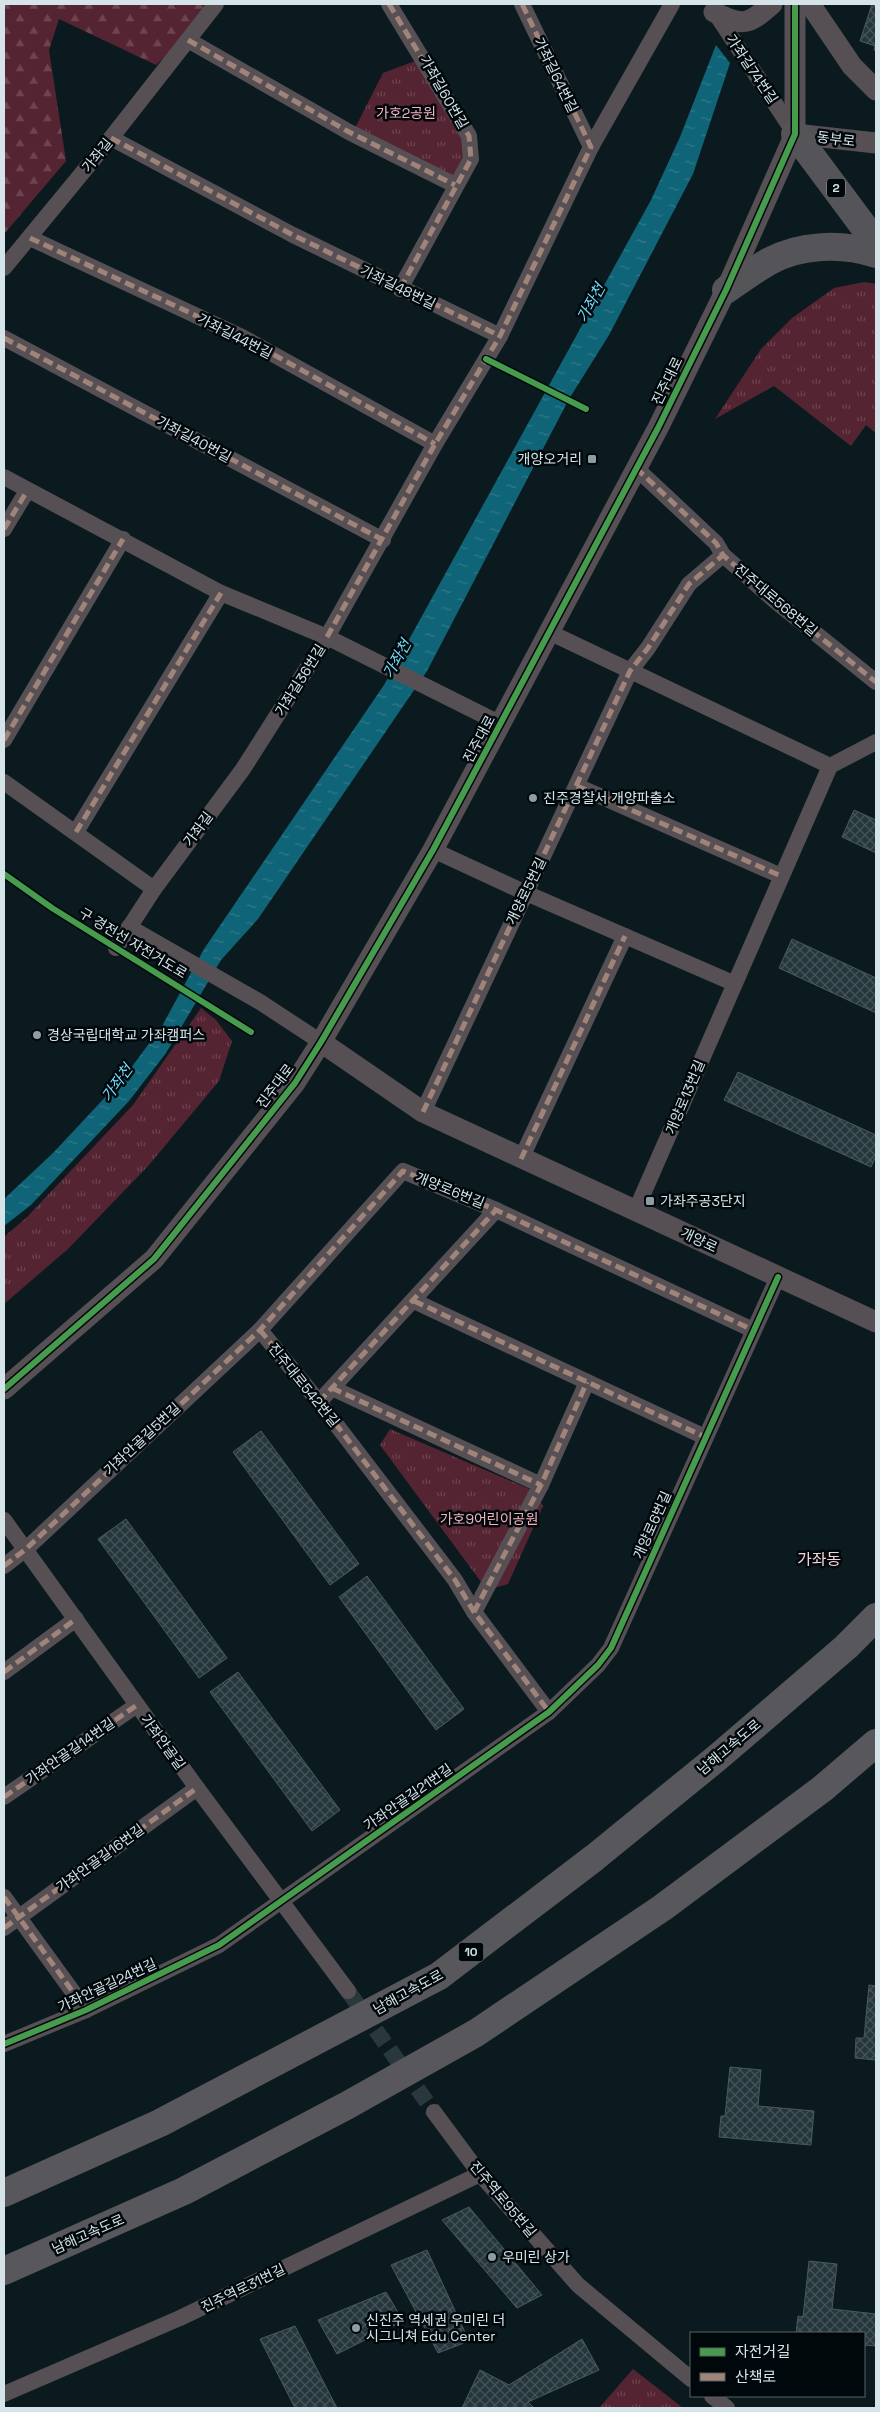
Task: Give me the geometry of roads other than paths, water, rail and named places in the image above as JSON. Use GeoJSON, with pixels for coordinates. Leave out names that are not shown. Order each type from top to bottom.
{"type":"FeatureCollection","features":[{"type":"Feature","properties":{"kind":"highway","name":"2"},"geometry":{"type":"LineString","coordinates":[[795,134],[876,230]]}},
{"type":"Feature","properties":{"kind":"highway","name":"2"},"geometry":{"type":"LineString","coordinates":[[795,134],[876,243]]}},
{"type":"Feature","properties":{"kind":"highway"},"geometry":{"type":"LineString","coordinates":[[726,290],[769,262],[802,251],[834,246],[876,254]]}},
{"type":"Feature","properties":{"kind":"highway","name":"남해고속도로"},"geometry":{"type":"LineString","coordinates":[[4,2193],[160,2123],[439,1976],[594,1858],[710,1763],[846,1647],[876,1616]]}},
{"type":"Feature","properties":{"kind":"highway","name":"남해고속도로"},"geometry":{"type":"LineString","coordinates":[[4,2271],[184,2191],[346,2106],[476,2032],[662,1908],[822,1789],[876,1743]]}},
{"type":"Feature","properties":{"kind":"street","name":"가좌길"},"geometry":{"type":"LineString","coordinates":[[4,268],[111,138],[216,4]]}},
{"type":"Feature","properties":{"kind":"street","name":"가좌길60번길"},"geometry":{"type":"LineString","coordinates":[[389,4],[469,136],[471,159],[455,185],[400,289]]}},
{"type":"Feature","properties":{"kind":"street","name":"가좌길64번길"},"geometry":{"type":"LineString","coordinates":[[522,4],[591,147]]}},
{"type":"Feature","properties":{"kind":"street"},"geometry":{"type":"LineString","coordinates":[[501,724],[327,637],[383,540],[435,444],[500,336],[591,147],[672,4]]}},
{"type":"Feature","properties":{"kind":"street"},"geometry":{"type":"LineString","coordinates":[[712,8],[740,22],[753,20],[772,4]]}},
{"type":"Feature","properties":{"kind":"street","name":"진주대로"},"geometry":{"type":"LineString","coordinates":[[4,1389],[154,1259],[294,1083],[321,1042],[433,850],[550,634],[726,290],[795,134],[796,4]]}},
{"type":"Feature","properties":{"kind":"street"},"geometry":{"type":"LineString","coordinates":[[810,4],[852,66],[876,90]]}},
{"type":"Feature","properties":{"kind":"street","name":"가좌길74번길"},"geometry":{"type":"LineString","coordinates":[[712,8],[795,134]]}},
{"type":"Feature","properties":{"kind":"street"},"geometry":{"type":"LineString","coordinates":[[188,40],[350,132],[455,185]]}},
{"type":"Feature","properties":{"kind":"street","name":"동부로"},"geometry":{"type":"LineString","coordinates":[[795,134],[876,143]]}},
{"type":"Feature","properties":{"kind":"street","name":"가좌길48번길"},"geometry":{"type":"LineString","coordinates":[[111,138],[400,289],[500,336]]}},
{"type":"Feature","properties":{"kind":"street","name":"가좌길44번길"},"geometry":{"type":"LineString","coordinates":[[30,238],[242,337],[435,444]]}},
{"type":"Feature","properties":{"kind":"street","name":"가좌길40번길"},"geometry":{"type":"LineString","coordinates":[[4,338],[383,540]]}},
{"type":"Feature","properties":{"kind":"street"},"geometry":{"type":"LineString","coordinates":[[636,468],[716,543],[723,555]]}},
{"type":"Feature","properties":{"kind":"street","name":"가좌길36번길"},"geometry":{"type":"LineString","coordinates":[[4,477],[27,491],[123,539],[222,593],[327,637],[243,769]]}},
{"type":"Feature","properties":{"kind":"street"},"geometry":{"type":"LineString","coordinates":[[4,529],[27,491]]}},
{"type":"Feature","properties":{"kind":"street"},"geometry":{"type":"LineString","coordinates":[[4,740],[123,539]]}},
{"type":"Feature","properties":{"kind":"street","name":"진주대로568번길"},"geometry":{"type":"LineString","coordinates":[[630,671],[648,648],[689,584],[723,555],[774,600],[876,682]]}},
{"type":"Feature","properties":{"kind":"street"},"geometry":{"type":"LineString","coordinates":[[76,832],[222,593]]}},
{"type":"Feature","properties":{"kind":"street"},"geometry":{"type":"LineString","coordinates":[[550,634],[830,766],[876,742]]}},
{"type":"Feature","properties":{"kind":"street","name":"개양로5번길"},"geometry":{"type":"LineString","coordinates":[[423,1112],[468,1011],[577,786],[630,671]]}},
{"type":"Feature","properties":{"kind":"street","name":"개양로13번길"},"geometry":{"type":"LineString","coordinates":[[636,1210],[733,983],[830,766]]}},
{"type":"Feature","properties":{"kind":"street","name":"가좌길"},"geometry":{"type":"LineString","coordinates":[[116,948],[154,889],[243,769]]}},
{"type":"Feature","properties":{"kind":"street"},"geometry":{"type":"LineString","coordinates":[[4,782],[154,889]]}},
{"type":"Feature","properties":{"kind":"street"},"geometry":{"type":"LineString","coordinates":[[577,786],[781,876]]}},
{"type":"Feature","properties":{"kind":"street"},"geometry":{"type":"LineString","coordinates":[[433,850],[526,893],[733,983]]}},
{"type":"Feature","properties":{"kind":"street"},"geometry":{"type":"LineString","coordinates":[[129,927],[220,979],[321,1042]]}},
{"type":"Feature","properties":{"kind":"street"},"geometry":{"type":"LineString","coordinates":[[521,1159],[625,936]]}},
{"type":"Feature","properties":{"kind":"street","name":"개양로"},"geometry":{"type":"LineString","coordinates":[[321,1042],[423,1112],[876,1322]]}},
{"type":"Feature","properties":{"kind":"street","name":"개양로6번길"},"geometry":{"type":"LineString","coordinates":[[403,1171],[496,1210],[753,1330],[611,1648],[598,1665],[549,1712]]}},
{"type":"Feature","properties":{"kind":"street","name":"진주대로542번길"},"geometry":{"type":"LineString","coordinates":[[403,1171],[260,1330],[319,1402],[455,1580],[474,1612],[549,1712]]}},
{"type":"Feature","properties":{"kind":"street","name":"개양로6번길"},"geometry":{"type":"LineString","coordinates":[[319,1402],[496,1210]]}},
{"type":"Feature","properties":{"kind":"street"},"geometry":{"type":"LineString","coordinates":[[753,1330],[778,1277]]}},
{"type":"Feature","properties":{"kind":"street"},"geometry":{"type":"LineString","coordinates":[[414,1301],[705,1437]]}},
{"type":"Feature","properties":{"kind":"street","name":"가좌안골길5번길"},"geometry":{"type":"LineString","coordinates":[[4,1566],[26,1549],[260,1330]]}},
{"type":"Feature","properties":{"kind":"street"},"geometry":{"type":"LineString","coordinates":[[474,1612],[541,1485],[587,1382]]}},
{"type":"Feature","properties":{"kind":"street","name":"진주대로542번길"},"geometry":{"type":"LineString","coordinates":[[332,1388],[541,1485]]}},
{"type":"Feature","properties":{"kind":"street","name":"가좌안골길"},"geometry":{"type":"LineString","coordinates":[[4,1520],[280,1900]]}},
{"type":"Feature","properties":{"kind":"street"},"geometry":{"type":"LineString","coordinates":[[4,1672],[76,1619]]}},
{"type":"Feature","properties":{"kind":"street","name":"가좌안골길14번길"},"geometry":{"type":"LineString","coordinates":[[4,1797],[137,1705]]}},
{"type":"Feature","properties":{"kind":"street","name":"가좌안골길21번길"},"geometry":{"type":"LineString","coordinates":[[280,1900],[549,1712]]}},
{"type":"Feature","properties":{"kind":"street","name":"가좌안골길16번길"},"geometry":{"type":"LineString","coordinates":[[4,1928],[197,1788]]}},
{"type":"Feature","properties":{"kind":"street"},"geometry":{"type":"LineString","coordinates":[[4,1897],[86,2010]]}},
{"type":"Feature","properties":{"kind":"street"},"geometry":{"type":"LineString","coordinates":[[280,1900],[348,1991]]}},
{"type":"Feature","properties":{"kind":"street","name":"가좌안골길24번길"},"geometry":{"type":"LineString","coordinates":[[4,2044],[86,2010],[219,1945],[280,1900]]}},
{"type":"Feature","properties":{"kind":"street","name":"진주역로95번길"},"geometry":{"type":"LineString","coordinates":[[434,2112],[480,2174],[578,2285],[690,2377]]}},
{"type":"Feature","properties":{"kind":"street","name":"진주역로31번길"},"geometry":{"type":"LineString","coordinates":[[4,2394],[180,2318],[480,2174]]}},
{"type":"Feature","properties":{"kind":"street"},"geometry":{"type":"LineString","coordinates":[[713,2397],[727,2408]]}},
{"type":"Feature","properties":{"kind":"water","name":"가좌천"},"geometry":{"type":"Polygon","coordinates":[[[716,45],[730,63],[693,174],[609,335],[569,399],[427,671],[258,919],[221,960],[166,1053],[129,1101],[31,1205],[4,1226],[4,1199],[53,1153],[125,1076],[162,1026],[204,949],[384,685],[651,200],[680,137],[716,45]]]}},
{"type":"Feature","properties":{"kind":"tunnel"},"geometry":{"type":"LineString","coordinates":[[348,1991],[434,2112]]}},
{"type":"Feature","properties":{"kind":"place","name":"개양오거리"},"geometry":{"type":"Point","coordinates":[592,459]}},
{"type":"Feature","properties":{"kind":"place","name":"진주경찰서 개양파출소"},"geometry":{"type":"Point","coordinates":[533,798]}},
{"type":"Feature","properties":{"kind":"place","name":"경상국립대학교 가좌캠퍼스"},"geometry":{"type":"Point","coordinates":[37,1035]}},
{"type":"Feature","properties":{"kind":"place","name":"가좌주공3단지"},"geometry":{"type":"Point","coordinates":[650,1201]}},
{"type":"Feature","properties":{"kind":"place","name":"우미린 상가"},"geometry":{"type":"Point","coordinates":[492,2257]}},
{"type":"Feature","properties":{"kind":"place","name":"신진주 역세권 우미린 더 시그니쳐 Edu Center"},"geometry":{"type":"Point","coordinates":[356,2328]}},
{"type":"Feature","properties":{"kind":"district","name":"가좌동"},"geometry":{"type":"Point","coordinates":[819,1559]}},
{"type":"Feature","properties":{"kind":"park label","name":"가호2공원"},"geometry":{"type":"Point","coordinates":[406,113]}},
{"type":"Feature","properties":{"kind":"park label","name":"가호9어린이공원"},"geometry":{"type":"Point","coordinates":[489,1519]}}]}
